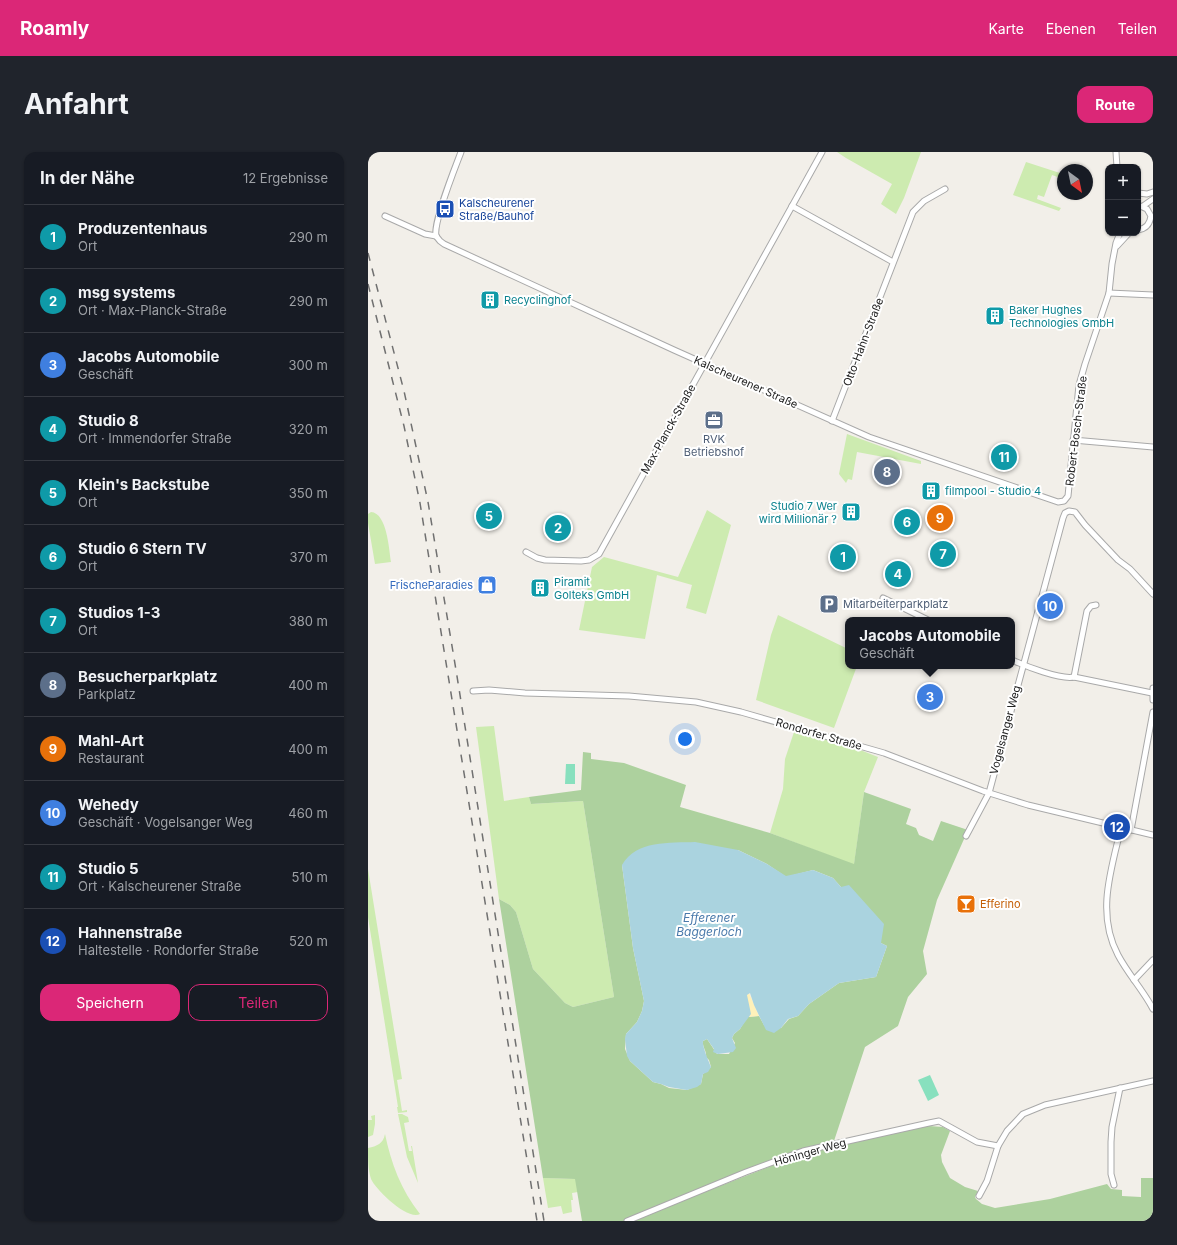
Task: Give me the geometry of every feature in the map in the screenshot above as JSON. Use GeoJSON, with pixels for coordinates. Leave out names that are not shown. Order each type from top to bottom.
{"type":"FeatureCollection","features":[{"type":"Feature","properties":{"kind":"street"},"geometry":{"type":"LineString","coordinates":[[436,236],[436,227],[461,152]]}},
{"type":"Feature","properties":{"kind":"street","name":"Max-Planck-Straße"},"geometry":{"type":"LineString","coordinates":[[526,552],[536,558],[545,560],[581,561],[589,560],[599,554],[822,152]]}},
{"type":"Feature","properties":{"kind":"street"},"geometry":{"type":"LineString","coordinates":[[1116,152],[1117,164]]}},
{"type":"Feature","properties":{"kind":"street","name":"Otto-Hahn-Straße"},"geometry":{"type":"LineString","coordinates":[[832,421],[913,212],[924,201],[945,190]]}},
{"type":"Feature","properties":{"kind":"street"},"geometry":{"type":"LineString","coordinates":[[1141,193],[1147,194],[1153,192]]}},
{"type":"Feature","properties":{"kind":"street"},"geometry":{"type":"LineString","coordinates":[[1141,206],[1153,199]]}},
{"type":"Feature","properties":{"kind":"street"},"geometry":{"type":"LineString","coordinates":[[792,206],[893,262]]}},
{"type":"Feature","properties":{"kind":"street"},"geometry":{"type":"LineString","coordinates":[[1141,206],[1152,214],[1148,225],[1141,229]]}},
{"type":"Feature","properties":{"kind":"street","name":"Kalscheurener Straße"},"geometry":{"type":"LineString","coordinates":[[385,216],[425,234],[436,236],[444,244],[869,437],[1055,502],[1062,502],[1067,499]]}},
{"type":"Feature","properties":{"kind":"street","name":"Robert-Bosch-Straße"},"geometry":{"type":"LineString","coordinates":[[1067,499],[1081,378],[1109,293],[1112,264],[1119,236]]}},
{"type":"Feature","properties":{"kind":"street","name":"Robert-Bosch-Straße"},"geometry":{"type":"LineString","coordinates":[[1116,248],[1126,236]]}},
{"type":"Feature","properties":{"kind":"street"},"geometry":{"type":"LineString","coordinates":[[1109,293],[1153,295]]}},
{"type":"Feature","properties":{"kind":"street"},"geometry":{"type":"LineString","coordinates":[[1073,440],[1153,447]]}},
{"type":"Feature","properties":{"kind":"street","name":"Vogelsanger Weg"},"geometry":{"type":"LineString","coordinates":[[966,836],[989,792],[1063,518],[1066,513],[1072,510],[1078,515],[1085,525],[1118,560],[1153,594]]}},
{"type":"Feature","properties":{"kind":"street"},"geometry":{"type":"LineString","coordinates":[[883,598],[922,617]]}},
{"type":"Feature","properties":{"kind":"street"},"geometry":{"type":"LineString","coordinates":[[1074,677],[1087,611],[1091,606],[1096,605]]}},
{"type":"Feature","properties":{"kind":"street"},"geometry":{"type":"LineString","coordinates":[[1015,661],[1066,678],[1074,677],[1153,690],[1153,700]]}},
{"type":"Feature","properties":{"kind":"street","name":"Rondorfer Straße"},"geometry":{"type":"LineString","coordinates":[[473,691],[489,690],[525,693],[629,696],[696,702],[749,714],[884,753],[989,792],[1035,807],[1153,835]]}},
{"type":"Feature","properties":{"kind":"street"},"geometry":{"type":"LineString","coordinates":[[1131,830],[1153,712]]}},
{"type":"Feature","properties":{"kind":"street"},"geometry":{"type":"LineString","coordinates":[[1121,828],[1107,891],[1106,921],[1112,944],[1118,956],[1153,1009]]}},
{"type":"Feature","properties":{"kind":"street"},"geometry":{"type":"LineString","coordinates":[[1134,980],[1153,960]]}},
{"type":"Feature","properties":{"kind":"street"},"geometry":{"type":"LineString","coordinates":[[979,1196],[987,1181],[998,1146],[1014,1123],[1023,1114],[1033,1109],[1064,1100],[1153,1081]]}},
{"type":"Feature","properties":{"kind":"street"},"geometry":{"type":"LineString","coordinates":[[1114,1185],[1111,1174],[1112,1135],[1120,1088]]}},
{"type":"Feature","properties":{"kind":"street","name":"Höninger Weg"},"geometry":{"type":"LineString","coordinates":[[627,1221],[746,1172],[804,1151],[929,1123],[939,1121],[977,1142],[998,1146]]}},
{"type":"Feature","properties":{"kind":"green space"},"geometry":{"type":"Polygon","coordinates":[[[837,152],[921,152],[904,198],[896,214],[881,204],[892,184],[837,152]]]}},
{"type":"Feature","properties":{"kind":"green space"},"geometry":{"type":"Polygon","coordinates":[[[1026,162],[1057,172],[1057,177],[1052,175],[1044,197],[1038,195],[1037,199],[1061,208],[1059,211],[1013,195],[1026,162]]]}},
{"type":"Feature","properties":{"kind":"green space"},"geometry":{"type":"Polygon","coordinates":[[[847,434],[921,461],[921,464],[857,452],[852,480],[848,479],[846,483],[839,474],[847,434]]]}},
{"type":"Feature","properties":{"kind":"green space"},"geometry":{"type":"Polygon","coordinates":[[[707,510],[731,525],[706,614],[686,608],[692,585],[657,575],[645,639],[579,630],[592,567],[604,557],[678,577],[707,510]]]}},
{"type":"Feature","properties":{"kind":"green space"},"geometry":{"type":"Polygon","coordinates":[[[371,512],[381,518],[384,525],[391,562],[375,564],[368,523],[368,514],[371,512]]]}},
{"type":"Feature","properties":{"kind":"green space"},"geometry":{"type":"Polygon","coordinates":[[[778,615],[845,648],[845,669],[856,669],[834,728],[756,700],[771,635],[778,615]]]}},
{"type":"Feature","properties":{"kind":"green space"},"geometry":{"type":"Polygon","coordinates":[[[494,726],[504,801],[529,797],[531,804],[583,801],[614,997],[573,1007],[565,1003],[533,969],[516,912],[510,905],[499,899],[476,727],[494,726]]]}},
{"type":"Feature","properties":{"kind":"green space"},"geometry":{"type":"Polygon","coordinates":[[[795,729],[835,740],[878,757],[864,792],[854,865],[770,833],[783,789],[785,759],[795,729]]]}},
{"type":"Feature","properties":{"kind":"green space"},"geometry":{"type":"Polygon","coordinates":[[[583,752],[591,753],[591,759],[624,763],[686,785],[680,807],[770,833],[854,864],[864,792],[911,809],[906,824],[916,828],[919,835],[933,841],[941,821],[968,830],[937,900],[923,951],[927,974],[908,997],[898,1026],[865,1047],[834,1141],[806,1148],[710,1185],[623,1221],[582,1221],[575,1179],[543,1178],[499,899],[510,905],[516,912],[533,969],[565,1003],[573,1007],[614,997],[583,801],[531,804],[529,797],[581,790],[583,752]],[[738,850],[622,865],[633,948],[644,1001],[642,1011],[637,1022],[626,1034],[625,1049],[630,1061],[653,1082],[669,1088],[687,1090],[701,1084],[703,1074],[711,1067],[709,1060],[706,1057],[703,1041],[707,1039],[717,1054],[729,1054],[735,1043],[732,1038],[740,1029],[747,1017],[759,1016],[764,1025],[781,1028],[789,1019],[798,1016],[809,1004],[839,983],[876,977],[887,946],[881,943],[833,878],[813,870],[786,877],[767,864],[738,850]]]}},
{"type":"Feature","properties":{"kind":"green space"},"geometry":{"type":"Polygon","coordinates":[[[566,764],[575,764],[575,784],[565,784],[566,764]]]}},
{"type":"Feature","properties":{"kind":"green space"},"geometry":{"type":"Polygon","coordinates":[[[368,869],[402,1079],[397,1080],[402,1111],[407,1110],[407,1112],[398,1113],[397,1107],[368,917],[368,869]]]}},
{"type":"Feature","properties":{"kind":"green space"},"geometry":{"type":"Polygon","coordinates":[[[930,1075],[939,1095],[928,1101],[918,1080],[930,1075]]]}},
{"type":"Feature","properties":{"kind":"green space"},"geometry":{"type":"Polygon","coordinates":[[[398,1114],[408,1117],[409,1122],[404,1123],[409,1151],[412,1151],[412,1146],[418,1183],[407,1157],[398,1114]]]}},
{"type":"Feature","properties":{"kind":"green space"},"geometry":{"type":"Polygon","coordinates":[[[375,1115],[373,1135],[368,1137],[368,1120],[372,1120],[371,1116],[375,1115]]]}},
{"type":"Feature","properties":{"kind":"green space"},"geometry":{"type":"Polygon","coordinates":[[[929,1126],[943,1127],[950,1131],[941,1155],[942,1162],[950,1178],[965,1187],[978,1191],[975,1197],[982,1204],[995,1208],[1050,1199],[1107,1184],[1111,1189],[1122,1190],[1122,1196],[1141,1197],[1141,1178],[1153,1178],[1153,1221],[631,1221],[789,1159],[835,1146],[929,1126]]]}},
{"type":"Feature","properties":{"kind":"green space"},"geometry":{"type":"Polygon","coordinates":[[[385,1134],[390,1155],[402,1186],[420,1214],[415,1215],[401,1209],[379,1190],[371,1179],[368,1148],[379,1144],[383,1140],[385,1134]]]}},
{"type":"Feature","properties":{"kind":"green space"},"geometry":{"type":"Polygon","coordinates":[[[543,1178],[576,1179],[578,1192],[572,1193],[572,1212],[563,1214],[561,1206],[548,1208],[543,1178]]]}},
{"type":"Feature","properties":{"kind":"sand"},"geometry":{"type":"Polygon","coordinates":[[[749,993],[759,1016],[747,1017],[748,1003],[746,995],[749,993]]]}},
{"type":"Feature","properties":{"kind":"water","name":"Efferener Baggerloch"},"geometry":{"type":"Polygon","coordinates":[[[695,842],[738,850],[767,864],[786,876],[813,870],[833,878],[841,887],[849,885],[884,924],[881,943],[887,946],[876,977],[839,983],[809,1004],[798,1016],[788,1019],[781,1028],[774,1033],[766,1030],[750,993],[747,995],[751,1014],[732,1038],[736,1048],[733,1052],[718,1054],[713,1052],[714,1049],[707,1039],[703,1041],[711,1067],[708,1072],[703,1074],[701,1084],[687,1090],[669,1087],[653,1082],[630,1061],[627,1056],[625,1039],[626,1034],[637,1022],[642,1011],[644,1001],[633,948],[622,865],[628,857],[636,851],[654,844],[695,842]]]}},
{"type":"Feature","properties":{"kind":"railway"},"geometry":{"type":"LineString","coordinates":[[368,253],[404,391],[428,502],[544,1221]]}},
{"type":"Feature","properties":{"kind":"railway"},"geometry":{"type":"LineString","coordinates":[[368,284],[404,426],[420,503],[537,1221]]}},
{"type":"Feature","properties":{"kind":"place","name":"Kalscheurener Straße/Bauhof"},"geometry":{"type":"Point","coordinates":[445,209]}},
{"type":"Feature","properties":{"kind":"place","name":"Recyclinghof"},"geometry":{"type":"Point","coordinates":[490,300]}},
{"type":"Feature","properties":{"kind":"place","name":"Baker Hughes Technologies GmbH"},"geometry":{"type":"Point","coordinates":[995,316]}},
{"type":"Feature","properties":{"kind":"place","name":"RVK Betriebshof"},"geometry":{"type":"Point","coordinates":[714,420]}},
{"type":"Feature","properties":{"kind":"place","name":"Studio 5"},"geometry":{"type":"Point","coordinates":[1004,457]}},
{"type":"Feature","properties":{"kind":"place","name":"Besucherparkplatz"},"geometry":{"type":"Point","coordinates":[887,472]}},
{"type":"Feature","properties":{"kind":"place","name":"filmpool - Studio 4"},"geometry":{"type":"Point","coordinates":[931,491]}},
{"type":"Feature","properties":{"kind":"place","name":"Studio 7 Wer wird Millionär ?"},"geometry":{"type":"Point","coordinates":[851,512]}},
{"type":"Feature","properties":{"kind":"place","name":"Klein's Backstube"},"geometry":{"type":"Point","coordinates":[489,516]}},
{"type":"Feature","properties":{"kind":"place","name":"Mahl-Art"},"geometry":{"type":"Point","coordinates":[940,518]}},
{"type":"Feature","properties":{"kind":"place","name":"Studio 6 Stern TV"},"geometry":{"type":"Point","coordinates":[907,522]}},
{"type":"Feature","properties":{"kind":"place","name":"msg systems"},"geometry":{"type":"Point","coordinates":[558,528]}},
{"type":"Feature","properties":{"kind":"place","name":"Studios 1-3"},"geometry":{"type":"Point","coordinates":[943,554]}},
{"type":"Feature","properties":{"kind":"place","name":"Produzentenhaus"},"geometry":{"type":"Point","coordinates":[843,557]}},
{"type":"Feature","properties":{"kind":"place","name":"Studio 8"},"geometry":{"type":"Point","coordinates":[898,574]}},
{"type":"Feature","properties":{"kind":"place","name":"FrischeParadies"},"geometry":{"type":"Point","coordinates":[487,585]}},
{"type":"Feature","properties":{"kind":"place","name":"Piramit Golteks GmbH"},"geometry":{"type":"Point","coordinates":[540,588]}},
{"type":"Feature","properties":{"kind":"place","name":"Mitarbeiterparkplatz"},"geometry":{"type":"Point","coordinates":[829,604]}},
{"type":"Feature","properties":{"kind":"place","name":"Wehedy"},"geometry":{"type":"Point","coordinates":[1050,606]}},
{"type":"Feature","properties":{"kind":"place","name":"Jacobs Automobile"},"geometry":{"type":"Point","coordinates":[930,697]}},
{"type":"Feature","properties":{"kind":"place","name":"Hahnenstraße"},"geometry":{"type":"Point","coordinates":[1117,827]}},
{"type":"Feature","properties":{"kind":"place","name":"Efferino"},"geometry":{"type":"Point","coordinates":[966,904]}}]}
